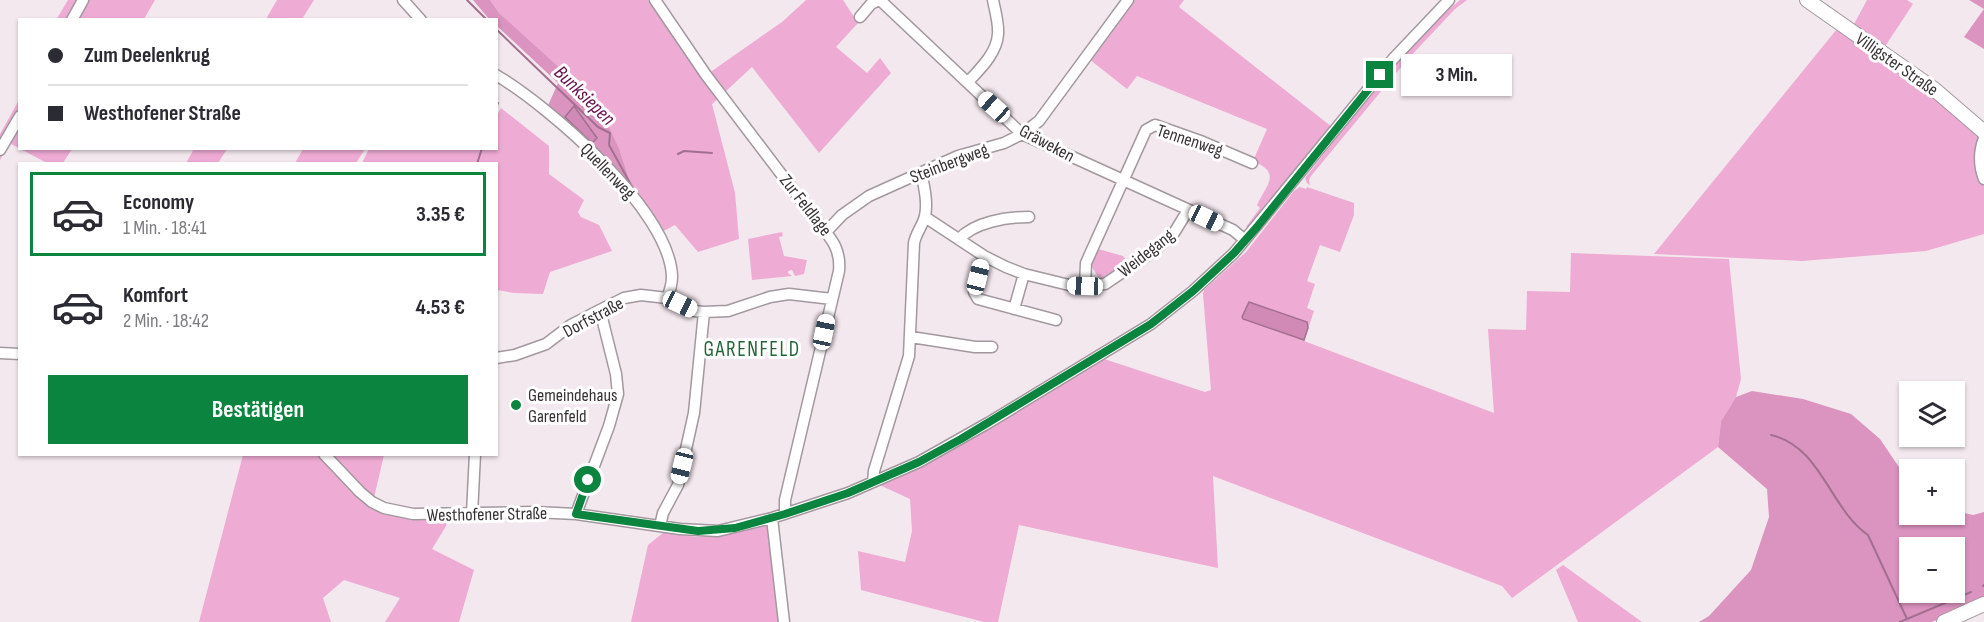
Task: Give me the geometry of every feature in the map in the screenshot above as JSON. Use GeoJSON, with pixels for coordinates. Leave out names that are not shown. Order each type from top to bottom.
{"type":"FeatureCollection","features":[{"type":"Feature","properties":{"kind":"main road","name":"Villigster Straße"},"geometry":{"type":"LineString","coordinates":[[1807,0],[1934,89],[1984,132]]}},
{"type":"Feature","properties":{"kind":"main road"},"geometry":{"type":"LineString","coordinates":[[1944,622],[1984,604]]}},
{"type":"Feature","properties":{"kind":"street"},"geometry":{"type":"LineString","coordinates":[[73,18],[83,0]]}},
{"type":"Feature","properties":{"kind":"street"},"geometry":{"type":"LineString","coordinates":[[403,0],[419,18]]}},
{"type":"Feature","properties":{"kind":"street","name":"Zur Feldlage"},"geometry":{"type":"LineString","coordinates":[[655,0],[697,61],[835,243],[839,257],[839,271],[785,500],[785,514]]}},
{"type":"Feature","properties":{"kind":"street"},"geometry":{"type":"LineString","coordinates":[[860,17],[871,4],[880,0]]}},
{"type":"Feature","properties":{"kind":"street","name":"Gräweken"},"geometry":{"type":"LineString","coordinates":[[880,0],[1022,134],[1233,230],[1245,240]]}},
{"type":"Feature","properties":{"kind":"street"},"geometry":{"type":"LineString","coordinates":[[968,82],[986,62],[999,33],[993,0]]}},
{"type":"Feature","properties":{"kind":"street","name":"Steinbergweg"},"geometry":{"type":"LineString","coordinates":[[826,232],[842,215],[869,196],[958,156],[1004,143],[1022,134],[1038,121],[1128,0]]}},
{"type":"Feature","properties":{"kind":"street","name":"Westhofener Straße"},"geometry":{"type":"LineString","coordinates":[[326,456],[360,492],[384,508],[412,514],[535,512],[576,514],[698,531],[718,531],[772,518],[873,482],[919,462],[961,439],[1151,324],[1193,291],[1245,240],[1393,58],[1449,0]]}},
{"type":"Feature","properties":{"kind":"street","name":"Quellenweg"},"geometry":{"type":"LineString","coordinates":[[498,76],[546,110],[634,197],[665,247],[672,276],[667,298]]}},
{"type":"Feature","properties":{"kind":"street"},"geometry":{"type":"LineString","coordinates":[[0,150],[18,119]]}},
{"type":"Feature","properties":{"kind":"street","name":"Tennenweg"},"geometry":{"type":"LineString","coordinates":[[1124,180],[1146,130],[1155,125],[1252,163]]}},
{"type":"Feature","properties":{"kind":"street"},"geometry":{"type":"LineString","coordinates":[[1984,138],[1980,154],[1984,179]]}},
{"type":"Feature","properties":{"kind":"street"},"geometry":{"type":"LineString","coordinates":[[873,482],[874,471],[909,356],[914,243],[916,233],[925,217],[926,197],[921,172]]}},
{"type":"Feature","properties":{"kind":"street"},"geometry":{"type":"LineString","coordinates":[[1085,286],[1086,264],[1124,180]]}},
{"type":"Feature","properties":{"kind":"street","name":"Weidegang"},"geometry":{"type":"LineString","coordinates":[[925,217],[984,256],[1024,274],[1069,285],[1085,286],[1105,284],[1155,250],[1174,232],[1188,210]]}},
{"type":"Feature","properties":{"kind":"street"},"geometry":{"type":"LineString","coordinates":[[959,239],[967,230],[974,227],[1015,217],[1029,218]]}},
{"type":"Feature","properties":{"kind":"street"},"geometry":{"type":"LineString","coordinates":[[984,256],[974,292],[978,299],[1056,320]]}},
{"type":"Feature","properties":{"kind":"street"},"geometry":{"type":"LineString","coordinates":[[1014,309],[1024,274]]}},
{"type":"Feature","properties":{"kind":"street","name":"Dorfstraße"},"geometry":{"type":"LineString","coordinates":[[498,358],[515,355],[546,344],[571,326],[600,310],[624,298],[641,295],[667,298],[694,311],[704,312],[734,309],[770,297],[789,294],[832,299]]}},
{"type":"Feature","properties":{"kind":"street"},"geometry":{"type":"LineString","coordinates":[[576,514],[609,426],[618,394],[616,374],[600,310]]}},
{"type":"Feature","properties":{"kind":"street"},"geometry":{"type":"LineString","coordinates":[[660,526],[663,513],[678,484],[694,413],[704,312]]}},
{"type":"Feature","properties":{"kind":"street"},"geometry":{"type":"LineString","coordinates":[[911,337],[975,347],[992,347]]}},
{"type":"Feature","properties":{"kind":"street"},"geometry":{"type":"LineString","coordinates":[[0,353],[18,354]]}},
{"type":"Feature","properties":{"kind":"street"},"geometry":{"type":"LineString","coordinates":[[472,514],[476,456]]}},
{"type":"Feature","properties":{"kind":"street"},"geometry":{"type":"LineString","coordinates":[[772,518],[784,622]]}},
{"type":"Feature","properties":{"kind":"shaded area"},"geometry":{"type":"Polygon","coordinates":[[[68,0],[155,0],[145,18],[57,18],[68,0]]]}},
{"type":"Feature","properties":{"kind":"shaded area"},"geometry":{"type":"Polygon","coordinates":[[[277,0],[314,0],[303,18],[267,18],[277,0]]]}},
{"type":"Feature","properties":{"kind":"shaded area"},"geometry":{"type":"Polygon","coordinates":[[[473,0],[490,0],[500,14],[597,102],[620,151],[635,197],[546,110],[558,83],[498,27],[498,18],[488,18],[473,0]]]}},
{"type":"Feature","properties":{"kind":"shaded area"},"geometry":{"type":"Polygon","coordinates":[[[490,0],[648,0],[702,78],[782,22],[806,0],[843,0],[858,23],[836,47],[867,73],[880,58],[891,73],[819,153],[752,67],[712,104],[735,193],[739,239],[698,252],[675,225],[658,234],[635,197],[620,151],[490,0]]]}},
{"type":"Feature","properties":{"kind":"shaded area"},"geometry":{"type":"Polygon","coordinates":[[[1130,0],[1184,0],[1179,7],[1332,127],[1248,227],[1246,227],[1260,208],[1257,205],[1270,179],[1267,170],[1253,161],[1267,129],[1137,76],[1127,89],[1089,59],[1130,0]]]}},
{"type":"Feature","properties":{"kind":"shaded area"},"geometry":{"type":"Polygon","coordinates":[[[1460,0],[1467,0],[1455,9],[1407,60],[1311,176],[1310,185],[1307,183],[1305,178],[1378,84],[1418,39],[1460,0]]]}},
{"type":"Feature","properties":{"kind":"shaded area"},"geometry":{"type":"Polygon","coordinates":[[[1867,0],[1907,0],[1913,4],[1884,48],[1854,24],[1867,0]]]}},
{"type":"Feature","properties":{"kind":"shaded area"},"geometry":{"type":"Polygon","coordinates":[[[1969,0],[1984,0],[1984,9],[1969,0]]]}},
{"type":"Feature","properties":{"kind":"shaded area"},"geometry":{"type":"Polygon","coordinates":[[[1984,9],[1984,49],[1964,37],[1984,9]]]}},
{"type":"Feature","properties":{"kind":"shaded area"},"geometry":{"type":"Polygon","coordinates":[[[1837,29],[1930,93],[1980,137],[1984,179],[1984,234],[1926,251],[1802,261],[1654,254],[1837,29]]]}},
{"type":"Feature","properties":{"kind":"shaded area"},"geometry":{"type":"Polygon","coordinates":[[[18,102],[18,148],[9,143],[0,160],[0,134],[18,102]]]}},
{"type":"Feature","properties":{"kind":"shaded area"},"geometry":{"type":"Polygon","coordinates":[[[574,106],[597,138],[592,143],[565,117],[574,106]]]}},
{"type":"Feature","properties":{"kind":"shaded area"},"geometry":{"type":"Polygon","coordinates":[[[501,108],[549,146],[549,174],[584,200],[578,212],[581,217],[599,225],[612,251],[550,272],[543,294],[498,290],[498,162],[362,162],[368,150],[498,150],[498,113],[501,108]]]}},
{"type":"Feature","properties":{"kind":"shaded area"},"geometry":{"type":"Polygon","coordinates":[[[22,150],[71,150],[64,162],[45,162],[22,150]]]}},
{"type":"Feature","properties":{"kind":"shaded area"},"geometry":{"type":"Polygon","coordinates":[[[193,150],[226,150],[219,162],[187,162],[193,150]]]}},
{"type":"Feature","properties":{"kind":"shaded area"},"geometry":{"type":"Polygon","coordinates":[[[302,150],[364,150],[357,162],[296,162],[302,150]]]}},
{"type":"Feature","properties":{"kind":"shaded area"},"geometry":{"type":"Polygon","coordinates":[[[1300,187],[1306,189],[1307,187],[1354,203],[1354,215],[1340,252],[1320,245],[1307,281],[1315,284],[1307,308],[1314,311],[1304,341],[1494,413],[1488,329],[1526,330],[1527,291],[1570,292],[1571,253],[1729,259],[1741,379],[1736,397],[1721,421],[1718,447],[1512,598],[1502,586],[1213,476],[1218,568],[1019,525],[998,622],[984,622],[861,590],[858,551],[905,562],[912,531],[910,499],[873,482],[1098,357],[1205,392],[1211,390],[1204,290],[1246,252],[1294,191],[1300,187]]]}},
{"type":"Feature","properties":{"kind":"shaded area"},"geometry":{"type":"Polygon","coordinates":[[[782,232],[783,236],[779,237],[784,256],[807,260],[804,274],[795,276],[792,270],[788,273],[792,276],[752,280],[748,239],[782,232]]]}},
{"type":"Feature","properties":{"kind":"shaded area"},"geometry":{"type":"Polygon","coordinates":[[[1098,249],[1123,256],[1127,261],[1124,266],[1104,280],[1099,278],[1090,264],[1098,249]]]}},
{"type":"Feature","properties":{"kind":"shaded area"},"geometry":{"type":"Polygon","coordinates":[[[1249,302],[1307,322],[1308,328],[1304,340],[1243,319],[1249,302]]]}},
{"type":"Feature","properties":{"kind":"shaded area"},"geometry":{"type":"Polygon","coordinates":[[[1752,391],[1803,399],[1851,414],[1880,439],[1899,467],[1899,525],[1965,525],[1965,513],[1973,515],[1984,512],[1984,599],[1932,622],[1699,622],[1709,616],[1751,570],[1769,517],[1767,489],[1718,447],[1721,421],[1736,397],[1752,391]]]}},
{"type":"Feature","properties":{"kind":"shaded area"},"geometry":{"type":"Polygon","coordinates":[[[243,456],[384,456],[373,502],[448,515],[446,526],[432,549],[474,570],[459,622],[385,622],[400,598],[344,580],[323,598],[331,622],[199,622],[243,456]]]}},
{"type":"Feature","properties":{"kind":"shaded area"},"geometry":{"type":"Polygon","coordinates":[[[768,525],[782,622],[631,622],[648,545],[664,532],[696,537],[720,536],[768,525]]]}},
{"type":"Feature","properties":{"kind":"shaded area"},"geometry":{"type":"Polygon","coordinates":[[[1563,565],[1642,622],[1578,622],[1556,570],[1563,565]]]}},
{"type":"Feature","properties":{"kind":"waterway","name":"Bunksiepen"},"geometry":{"type":"LineString","coordinates":[[467,0],[485,18]]}},
{"type":"Feature","properties":{"kind":"waterway","name":"Bunksiepen"},"geometry":{"type":"LineString","coordinates":[[498,31],[598,127],[610,133],[609,145],[635,192]]}},
{"type":"Feature","properties":{"kind":"waterway"},"geometry":{"type":"LineString","coordinates":[[478,162],[481,150]]}},
{"type":"Feature","properties":{"kind":"waterway"},"geometry":{"type":"LineString","coordinates":[[678,154],[684,151],[712,153]]}},
{"type":"Feature","properties":{"kind":"waterway"},"geometry":{"type":"LineString","coordinates":[[1771,435],[1788,441],[1802,452],[1814,465],[1855,524],[1868,535],[1907,619]]}},
{"type":"Feature","properties":{"kind":"waterway"},"geometry":{"type":"LineString","coordinates":[[1900,622],[1971,592]]}},
{"type":"Feature","properties":{"kind":"place","name":"Gemeindehaus Garenfeld"},"geometry":{"type":"Point","coordinates":[516,405]}},
{"type":"Feature","properties":{"kind":"district","name":"GARENFELD"},"geometry":{"type":"Point","coordinates":[752,349]}},
{"type":"Feature","properties":{"kind":"route"},"geometry":{"type":"LineString","coordinates":[[588,480],[576,514],[680,529],[718,531],[772,518],[848,493],[919,462],[1151,324],[1193,291],[1234,253],[1257,227],[1380,75]]}}]}
